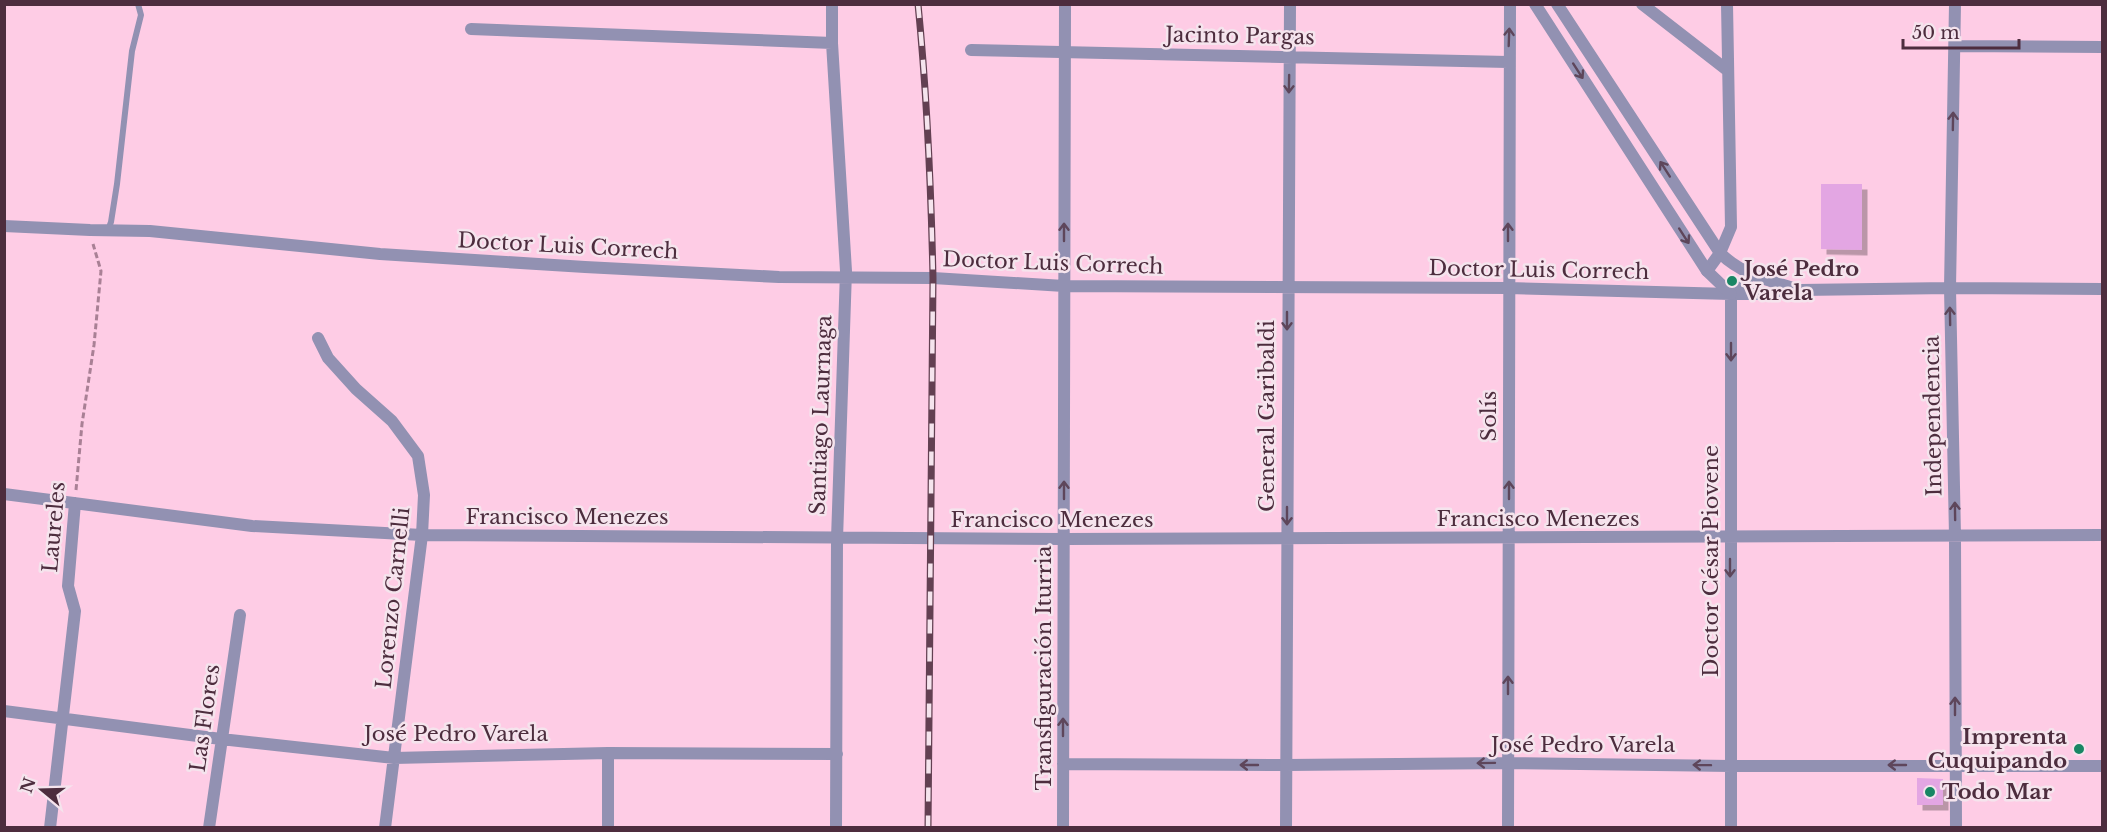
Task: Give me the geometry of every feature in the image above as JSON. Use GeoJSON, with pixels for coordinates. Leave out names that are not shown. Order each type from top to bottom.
{"type":"FeatureCollection","features":[{"type":"Feature","properties":{"kind":"street","name":"Santiago Laurnaga"},"geometry":{"type":"LineString","coordinates":[[832,4],[832,44],[845,277],[837,539],[837,828]]}},
{"type":"Feature","properties":{"kind":"street","name":"Transfiguración Iturria"},"geometry":{"type":"LineString","coordinates":[[1063,828],[1065,4]]}},
{"type":"Feature","properties":{"kind":"street","name":"General Garibaldi"},"geometry":{"type":"LineString","coordinates":[[1286,828],[1290,4]]}},
{"type":"Feature","properties":{"kind":"street","name":"Solís"},"geometry":{"type":"LineString","coordinates":[[1508,828],[1508,62],[1510,4]]}},
{"type":"Feature","properties":{"kind":"street"},"geometry":{"type":"LineString","coordinates":[[1535,4],[1707,271],[1731,294],[1751,275]]}},
{"type":"Feature","properties":{"kind":"street"},"geometry":{"type":"LineString","coordinates":[[1557,4],[1720,253],[1732,265],[1751,275],[1800,290]]}},
{"type":"Feature","properties":{"kind":"street"},"geometry":{"type":"LineString","coordinates":[[1642,4],[1727,70]]}},
{"type":"Feature","properties":{"kind":"street"},"geometry":{"type":"LineString","coordinates":[[1707,271],[1720,253],[1731,227],[1727,4]]}},
{"type":"Feature","properties":{"kind":"street","name":"Independencia"},"geometry":{"type":"LineString","coordinates":[[1955,4],[1950,288],[1955,536],[1956,828]]}},
{"type":"Feature","properties":{"kind":"street"},"geometry":{"type":"LineString","coordinates":[[471,29],[832,44]]}},
{"type":"Feature","properties":{"kind":"street"},"geometry":{"type":"LineString","coordinates":[[1955,46],[2103,47]]}},
{"type":"Feature","properties":{"kind":"street","name":"Jacinto Pargas"},"geometry":{"type":"LineString","coordinates":[[971,50],[1508,62]]}},
{"type":"Feature","properties":{"kind":"street","name":"Doctor Luis Correch"},"geometry":{"type":"LineString","coordinates":[[4,225],[150,231],[380,254],[585,267],[779,277],[933,278],[1064,286],[1509,288],[1731,294],[1777,294],[1800,290],[2103,289]]}},
{"type":"Feature","properties":{"kind":"street","name":"Doctor César Piovene"},"geometry":{"type":"LineString","coordinates":[[1731,294],[1731,828]]}},
{"type":"Feature","properties":{"kind":"street","name":"Lorenzo Carnelli"},"geometry":{"type":"LineString","coordinates":[[318,338],[328,358],[356,389],[392,421],[418,456],[424,495],[422,535],[385,828]]}},
{"type":"Feature","properties":{"kind":"street","name":"Francisco Menezes"},"geometry":{"type":"LineString","coordinates":[[4,494],[252,526],[422,535],[1064,540],[2103,535]]}},
{"type":"Feature","properties":{"kind":"street","name":"Laureles"},"geometry":{"type":"LineString","coordinates":[[50,828],[75,611],[68,586],[75,503]]}},
{"type":"Feature","properties":{"kind":"street","name":"Las Flores"},"geometry":{"type":"LineString","coordinates":[[210,828],[240,615]]}},
{"type":"Feature","properties":{"kind":"street","name":"José Pedro Varela"},"geometry":{"type":"LineString","coordinates":[[4,711],[221,739],[394,758],[608,753],[837,754]]}},
{"type":"Feature","properties":{"kind":"street"},"geometry":{"type":"LineString","coordinates":[[608,753],[608,828]]}},
{"type":"Feature","properties":{"kind":"street","name":"José Pedro Varela"},"geometry":{"type":"LineString","coordinates":[[1063,764],[1508,763],[1731,766],[2103,766]]}},
{"type":"Feature","properties":{"kind":"lane"},"geometry":{"type":"LineString","coordinates":[[108,230],[117,184],[132,51],[141,15],[138,4]]}},
{"type":"Feature","properties":{"kind":"path","name":"Laureles"},"geometry":{"type":"LineString","coordinates":[[75,503],[82,424],[94,345],[101,271],[90,230]]}},
{"type":"Feature","properties":{"kind":"building"},"geometry":{"type":"Polygon","coordinates":[[[1821,184],[1862,184],[1862,250],[1821,249],[1821,184]]]}},
{"type":"Feature","properties":{"kind":"building","name":"Todo Mar"},"geometry":{"type":"Polygon","coordinates":[[[1917,778],[1943,779],[1943,805],[1917,805],[1917,778]]]}},
{"type":"Feature","properties":{"kind":"railway"},"geometry":{"type":"LineString","coordinates":[[918,4],[928,141],[933,278],[928,828]]}},
{"type":"Feature","properties":{"kind":"place","name":"José Pedro Varela"},"geometry":{"type":"Point","coordinates":[1732,281]}},
{"type":"Feature","properties":{"kind":"place","name":"Imprenta Cuquipando"},"geometry":{"type":"Point","coordinates":[2079,749]}},
{"type":"Feature","properties":{"kind":"place","name":"Todo Mar"},"geometry":{"type":"Point","coordinates":[1930,792]}}]}
